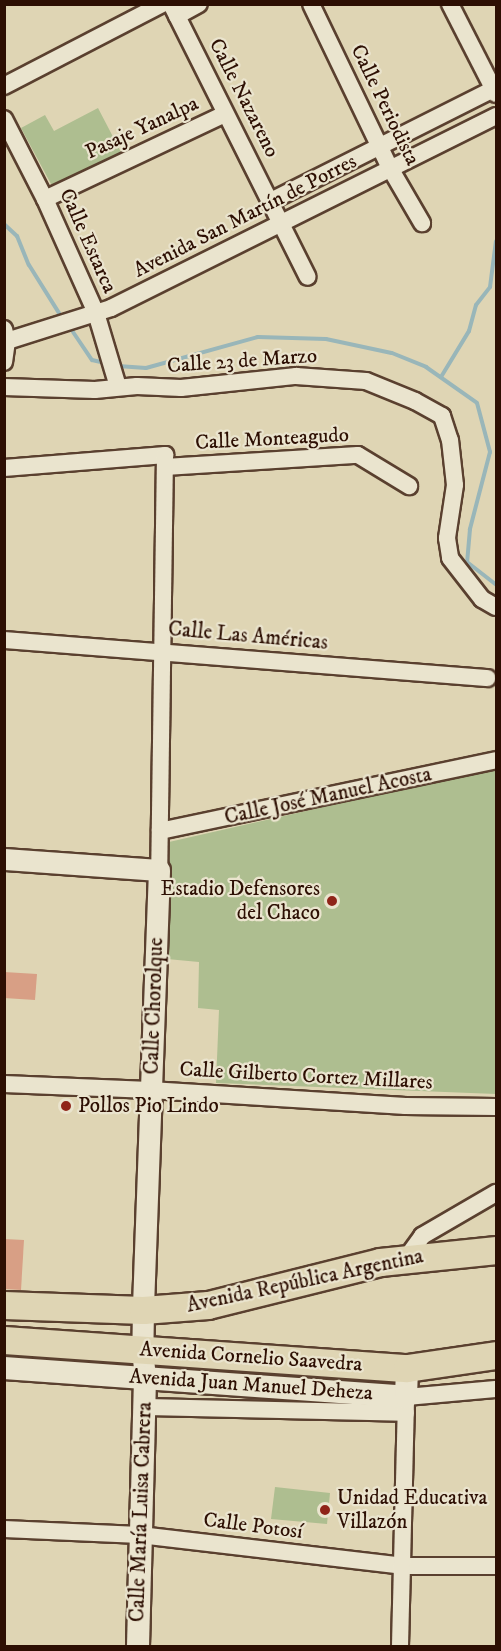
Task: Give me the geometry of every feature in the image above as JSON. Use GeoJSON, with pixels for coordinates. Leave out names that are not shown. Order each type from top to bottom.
{"type":"FeatureCollection","features":[{"type":"Feature","properties":{"kind":"highway","name":"Avenida República Argentina"},"geometry":{"type":"LineString","coordinates":[[4,1305],[143,1310],[208,1305],[407,1257],[496,1250]]}},
{"type":"Feature","properties":{"kind":"highway","name":"Avenida Cornelio Saavedra"},"geometry":{"type":"LineString","coordinates":[[4,1340],[407,1368],[496,1355]]}},
{"type":"Feature","properties":{"kind":"main road","name":"Avenida Juan Manuel Deheza"},"geometry":{"type":"LineString","coordinates":[[4,1368],[145,1377],[406,1405]]}},
{"type":"Feature","properties":{"kind":"main road"},"geometry":{"type":"LineString","coordinates":[[406,1405],[407,1368]]}},
{"type":"Feature","properties":{"kind":"main road","name":"Calle María Luisa Cabrera"},"geometry":{"type":"LineString","coordinates":[[138,1647],[145,1377]]}},
{"type":"Feature","properties":{"kind":"street"},"geometry":{"type":"LineString","coordinates":[[4,86],[162,4]]}},
{"type":"Feature","properties":{"kind":"street"},"geometry":{"type":"LineString","coordinates":[[174,10],[199,4]]}},
{"type":"Feature","properties":{"kind":"street","name":"Calle Periodista"},"geometry":{"type":"LineString","coordinates":[[311,4],[390,168],[422,223]]}},
{"type":"Feature","properties":{"kind":"street"},"geometry":{"type":"LineString","coordinates":[[450,4],[495,92]]}},
{"type":"Feature","properties":{"kind":"street","name":"Calle Nazareno"},"geometry":{"type":"LineString","coordinates":[[174,10],[308,277]]}},
{"type":"Feature","properties":{"kind":"street","name":"Avenida San Martín de Porres"},"geometry":{"type":"LineString","coordinates":[[271,201],[495,92]]}},
{"type":"Feature","properties":{"kind":"street","name":"Pasaje Yanalpa"},"geometry":{"type":"LineString","coordinates":[[45,199],[225,114]]}},
{"type":"Feature","properties":{"kind":"street","name":"Avenida San Martín de Porres"},"geometry":{"type":"LineString","coordinates":[[6,335],[111,308],[496,116]]}},
{"type":"Feature","properties":{"kind":"street","name":"Calle Estarca"},"geometry":{"type":"LineString","coordinates":[[4,119],[45,199],[96,313],[118,387]]}},
{"type":"Feature","properties":{"kind":"street"},"geometry":{"type":"LineString","coordinates":[[4,362],[6,335]]}},
{"type":"Feature","properties":{"kind":"street","name":"Calle 23 de Marzo"},"geometry":{"type":"LineString","coordinates":[[4,387],[96,390],[118,387],[181,388],[296,376],[366,381],[442,416],[454,460],[453,511],[447,538],[450,558],[482,599],[496,607]]}},
{"type":"Feature","properties":{"kind":"street","name":"Calle Monteagudo"},"geometry":{"type":"LineString","coordinates":[[4,468],[358,455],[409,486]]}},
{"type":"Feature","properties":{"kind":"street","name":"Calle Chorolque"},"geometry":{"type":"LineString","coordinates":[[145,1377],[142,1349],[159,870],[165,461]]}},
{"type":"Feature","properties":{"kind":"street","name":"Calle Las Américas"},"geometry":{"type":"LineString","coordinates":[[4,640],[488,678]]}},
{"type":"Feature","properties":{"kind":"street","name":"Calle José Manuel Acosta"},"geometry":{"type":"LineString","coordinates":[[160,831],[496,760]]}},
{"type":"Feature","properties":{"kind":"street"},"geometry":{"type":"LineString","coordinates":[[4,859],[159,870]]}},
{"type":"Feature","properties":{"kind":"street","name":"Calle Gilberto Cortez Millares"},"geometry":{"type":"LineString","coordinates":[[4,1084],[150,1090],[405,1106],[496,1107]]}},
{"type":"Feature","properties":{"kind":"street"},"geometry":{"type":"LineString","coordinates":[[407,1257],[422,1236],[496,1192]]}},
{"type":"Feature","properties":{"kind":"street","name":"Avenida Juan Manuel Deheza"},"geometry":{"type":"LineString","coordinates":[[144,1407],[406,1405],[496,1389]]}},
{"type":"Feature","properties":{"kind":"street"},"geometry":{"type":"LineString","coordinates":[[400,1647],[406,1405]]}},
{"type":"Feature","properties":{"kind":"street","name":"Calle Potosí"},"geometry":{"type":"LineString","coordinates":[[4,1529],[140,1535],[402,1566],[496,1566]]}},
{"type":"Feature","properties":{"kind":"green space"},"geometry":{"type":"Polygon","coordinates":[[[98,108],[122,154],[60,187],[51,184],[21,128],[45,115],[54,131],[98,108]]]}},
{"type":"Feature","properties":{"kind":"green space","name":"Estadio Defensores del Chaco"},"geometry":{"type":"Polygon","coordinates":[[[496,768],[496,1094],[216,1083],[219,1010],[198,1008],[199,962],[167,959],[169,842],[496,768]]]}},
{"type":"Feature","properties":{"kind":"green space"},"geometry":{"type":"Polygon","coordinates":[[[275,1487],[330,1493],[327,1524],[271,1519],[275,1487]]]}},
{"type":"Feature","properties":{"kind":"building"},"geometry":{"type":"Polygon","coordinates":[[[4,972],[37,974],[35,1000],[4,998],[4,972]]]}},
{"type":"Feature","properties":{"kind":"building"},"geometry":{"type":"Polygon","coordinates":[[[4,1239],[24,1240],[21,1290],[4,1289],[4,1239]]]}},
{"type":"Feature","properties":{"kind":"waterway"},"geometry":{"type":"LineString","coordinates":[[4,224],[17,236],[29,265],[59,313]]}},
{"type":"Feature","properties":{"kind":"waterway"},"geometry":{"type":"LineString","coordinates":[[441,377],[469,331],[476,305],[490,287],[496,241]]}},
{"type":"Feature","properties":{"kind":"waterway"},"geometry":{"type":"LineString","coordinates":[[73,332],[92,360],[101,362]]}},
{"type":"Feature","properties":{"kind":"waterway"},"geometry":{"type":"LineString","coordinates":[[118,366],[146,368],[258,337],[326,339],[392,353],[426,367],[477,403],[490,452],[470,529],[467,562],[496,585]]}},
{"type":"Feature","properties":{"kind":"place","name":"Estadio Defensores del Chaco"},"geometry":{"type":"Point","coordinates":[332,901]}},
{"type":"Feature","properties":{"kind":"place","name":"Pollos Pio Lindo"},"geometry":{"type":"Point","coordinates":[66,1106]}},
{"type":"Feature","properties":{"kind":"place","name":"Unidad Educativa Villazón"},"geometry":{"type":"Point","coordinates":[325,1510]}}]}
